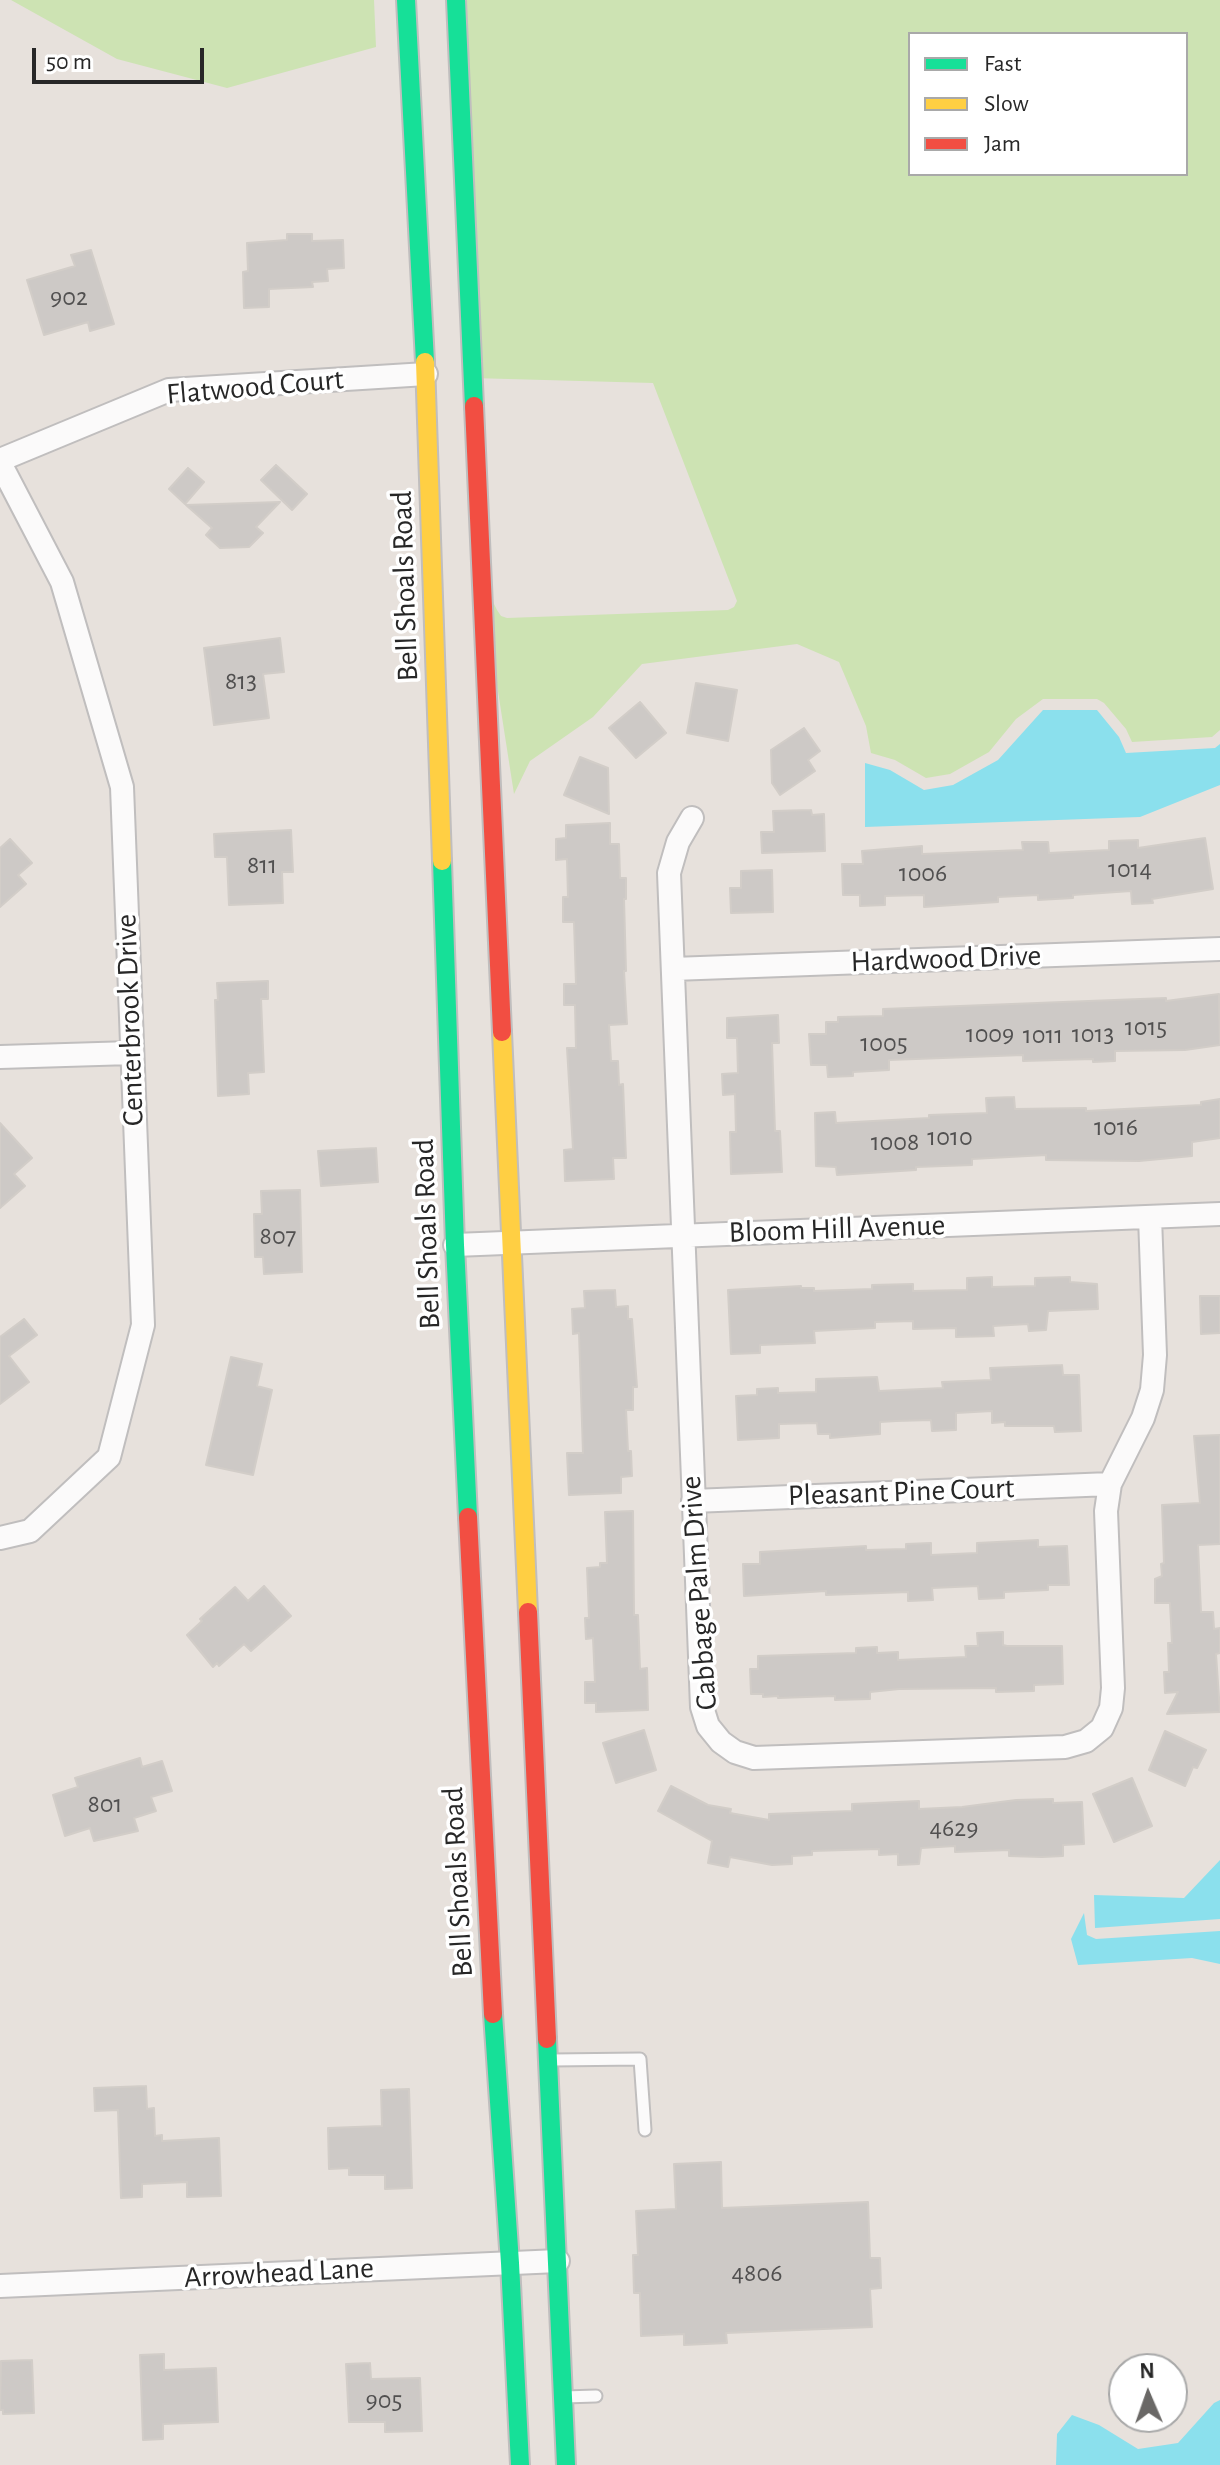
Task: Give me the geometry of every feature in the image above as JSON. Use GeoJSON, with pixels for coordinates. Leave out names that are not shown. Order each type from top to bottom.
{"type":"FeatureCollection","features":[{"type":"Feature","properties":{"kind":"main road","name":"Bell Shoals Road"},"geometry":{"type":"LineString","coordinates":[[406,0],[426,374],[455,1245],[495,2061],[510,2263],[520,2465]]}},
{"type":"Feature","properties":{"kind":"main road"},"geometry":{"type":"LineString","coordinates":[[456,0],[566,2465]]}},
{"type":"Feature","properties":{"kind":"street","name":"Flatwood Court"},"geometry":{"type":"LineString","coordinates":[[0,462],[169,390],[426,374]]}},
{"type":"Feature","properties":{"kind":"street","name":"Centerbrook Drive"},"geometry":{"type":"LineString","coordinates":[[0,462],[62,582],[122,787],[143,1325],[109,1457],[30,1531],[0,1538]]}},
{"type":"Feature","properties":{"kind":"street","name":"Cabbage Palm Drive"},"geometry":{"type":"LineString","coordinates":[[692,818],[678,842],[669,873],[702,1707],[708,1726],[721,1742],[735,1752],[754,1758],[1065,1747],[1086,1741],[1102,1728],[1111,1708],[1113,1688],[1106,1511],[1110,1484],[1143,1418],[1152,1390],[1155,1355],[1150,1217]]}},
{"type":"Feature","properties":{"kind":"street","name":"Hardwood Drive"},"geometry":{"type":"LineString","coordinates":[[673,969],[1220,949]]}},
{"type":"Feature","properties":{"kind":"street"},"geometry":{"type":"LineString","coordinates":[[0,1057],[131,1053]]}},
{"type":"Feature","properties":{"kind":"street","name":"Bloom Hill Avenue"},"geometry":{"type":"LineString","coordinates":[[455,1245],[1220,1214]]}},
{"type":"Feature","properties":{"kind":"street","name":"Pleasant Pine Court"},"geometry":{"type":"LineString","coordinates":[[693,1501],[1110,1484]]}},
{"type":"Feature","properties":{"kind":"street","name":"Arrowhead Lane"},"geometry":{"type":"LineString","coordinates":[[0,2286],[558,2261]]}},
{"type":"Feature","properties":{"kind":"lane"},"geometry":{"type":"LineString","coordinates":[[548,2060],[640,2059],[645,2130]]}},
{"type":"Feature","properties":{"kind":"lane"},"geometry":{"type":"LineString","coordinates":[[564,2397],[596,2396]]}},
{"type":"Feature","properties":{"kind":"green space"},"geometry":{"type":"Polygon","coordinates":[[[11,0],[374,0],[376,47],[227,88],[117,59],[11,0]]]}},
{"type":"Feature","properties":{"kind":"green space"},"geometry":{"type":"Polygon","coordinates":[[[464,0],[1220,0],[1220,730],[1212,737],[1132,742],[1126,729],[1097,699],[1043,699],[1016,719],[989,752],[950,774],[926,778],[895,760],[871,753],[866,726],[839,662],[797,644],[642,664],[593,717],[530,761],[514,794],[480,576],[497,610],[507,618],[728,610],[737,601],[653,383],[472,378],[464,0]]]}},
{"type":"Feature","properties":{"kind":"water"},"geometry":{"type":"Polygon","coordinates":[[[1043,710],[1097,710],[1119,737],[1126,753],[1215,748],[1220,744],[1220,785],[1140,817],[865,827],[865,763],[890,770],[924,790],[953,785],[998,760],[1043,710]]]}},
{"type":"Feature","properties":{"kind":"water"},"geometry":{"type":"Polygon","coordinates":[[[1220,1860],[1220,1919],[1095,1928],[1094,1895],[1184,1898],[1220,1860]]]}},
{"type":"Feature","properties":{"kind":"water"},"geometry":{"type":"Polygon","coordinates":[[[1084,1913],[1087,1935],[1096,1939],[1220,1931],[1220,1964],[1192,1958],[1078,1965],[1071,1939],[1084,1913]]]}},
{"type":"Feature","properties":{"kind":"water"},"geometry":{"type":"Polygon","coordinates":[[[1220,2400],[1220,2465],[1056,2465],[1057,2434],[1072,2415],[1099,2425],[1138,2449],[1178,2443],[1220,2400]]]}},
{"type":"Feature","properties":{"kind":"building"},"geometry":{"type":"Polygon","coordinates":[[[287,234],[312,234],[312,241],[343,240],[344,268],[327,269],[328,281],[312,282],[313,287],[269,289],[269,307],[244,308],[243,272],[248,271],[247,243],[287,240],[287,234]]]}},
{"type":"Feature","properties":{"kind":"building"},"geometry":{"type":"Polygon","coordinates":[[[91,250],[114,324],[90,331],[88,322],[44,335],[27,280],[75,266],[71,255],[91,250]]]}},
{"type":"Feature","properties":{"kind":"building"},"geometry":{"type":"Polygon","coordinates":[[[276,465],[307,494],[292,510],[261,480],[276,465]]]}},
{"type":"Feature","properties":{"kind":"building"},"geometry":{"type":"Polygon","coordinates":[[[188,468],[204,482],[185,504],[169,489],[188,468]]]}},
{"type":"Feature","properties":{"kind":"building"},"geometry":{"type":"Polygon","coordinates":[[[280,502],[256,527],[263,533],[249,547],[220,548],[206,535],[212,528],[186,505],[280,502]]]}},
{"type":"Feature","properties":{"kind":"building"},"geometry":{"type":"Polygon","coordinates":[[[280,638],[284,672],[263,674],[269,718],[214,725],[204,648],[280,638]]]}},
{"type":"Feature","properties":{"kind":"building"},"geometry":{"type":"Polygon","coordinates":[[[696,683],[737,690],[728,741],[687,733],[696,683]]]}},
{"type":"Feature","properties":{"kind":"building"},"geometry":{"type":"Polygon","coordinates":[[[640,702],[666,733],[636,758],[609,728],[640,702]]]}},
{"type":"Feature","properties":{"kind":"building"},"geometry":{"type":"Polygon","coordinates":[[[804,728],[820,751],[808,760],[815,771],[780,795],[772,783],[771,750],[804,728]]]}},
{"type":"Feature","properties":{"kind":"building"},"geometry":{"type":"Polygon","coordinates":[[[580,757],[608,768],[609,814],[564,795],[580,757]]]}},
{"type":"Feature","properties":{"kind":"building"},"geometry":{"type":"Polygon","coordinates":[[[811,810],[812,815],[824,814],[825,851],[762,853],[761,832],[774,832],[773,811],[811,810]]]}},
{"type":"Feature","properties":{"kind":"building"},"geometry":{"type":"Polygon","coordinates":[[[610,823],[610,844],[619,844],[620,878],[626,878],[624,971],[627,1024],[609,1025],[611,1061],[618,1061],[619,1085],[623,1084],[626,1158],[613,1158],[614,1179],[565,1181],[564,1150],[573,1149],[567,1048],[576,1048],[575,1005],[564,1005],[564,984],[576,984],[574,922],[563,922],[563,897],[568,897],[567,859],[556,860],[556,839],[566,838],[566,825],[610,823]]]}},
{"type":"Feature","properties":{"kind":"building"},"geometry":{"type":"Polygon","coordinates":[[[291,830],[293,872],[282,872],[283,903],[229,905],[227,857],[215,857],[214,834],[291,830]]]}},
{"type":"Feature","properties":{"kind":"building"},"geometry":{"type":"Polygon","coordinates":[[[1205,838],[1213,889],[1152,899],[1153,903],[1132,904],[1131,891],[1038,900],[1038,895],[998,897],[998,902],[924,907],[924,895],[885,896],[885,905],[860,906],[860,895],[843,895],[842,864],[863,864],[862,851],[922,846],[922,854],[1023,850],[1022,842],[1048,842],[1049,853],[1109,850],[1109,841],[1138,840],[1138,848],[1205,838]]]}},
{"type":"Feature","properties":{"kind":"building"},"geometry":{"type":"Polygon","coordinates":[[[10,839],[32,863],[18,875],[26,884],[0,907],[0,848],[10,839]]]}},
{"type":"Feature","properties":{"kind":"building"},"geometry":{"type":"Polygon","coordinates":[[[772,870],[773,912],[731,913],[730,888],[741,888],[741,871],[772,870]]]}},
{"type":"Feature","properties":{"kind":"building"},"geometry":{"type":"Polygon","coordinates":[[[268,981],[268,999],[261,999],[264,1072],[248,1073],[249,1094],[218,1096],[217,983],[268,981]]]}},
{"type":"Feature","properties":{"kind":"building"},"geometry":{"type":"Polygon","coordinates":[[[1219,994],[1220,1045],[1185,1050],[1115,1051],[1115,1061],[1093,1062],[1093,1059],[1023,1061],[1023,1055],[889,1060],[889,1070],[853,1072],[853,1076],[828,1077],[827,1065],[811,1065],[809,1034],[826,1034],[826,1022],[838,1022],[838,1017],[883,1016],[883,1009],[1166,998],[1166,1001],[1219,994]]]}},
{"type":"Feature","properties":{"kind":"building"},"geometry":{"type":"Polygon","coordinates":[[[778,1015],[779,1043],[772,1043],[775,1131],[780,1131],[782,1172],[731,1174],[730,1132],[736,1132],[735,1094],[723,1095],[722,1074],[738,1073],[737,1038],[727,1038],[727,1018],[778,1015]]]}},
{"type":"Feature","properties":{"kind":"building"},"geometry":{"type":"Polygon","coordinates":[[[1014,1097],[1015,1109],[1086,1108],[1086,1111],[1201,1105],[1201,1102],[1220,1099],[1220,1138],[1192,1142],[1192,1156],[1139,1161],[1046,1160],[1046,1155],[972,1159],[972,1165],[837,1175],[836,1167],[816,1166],[815,1113],[835,1112],[836,1123],[929,1118],[929,1115],[987,1113],[986,1098],[1014,1097]]]}},
{"type":"Feature","properties":{"kind":"building"},"geometry":{"type":"Polygon","coordinates":[[[0,1123],[32,1158],[14,1174],[25,1186],[0,1208],[0,1123]]]}},
{"type":"Feature","properties":{"kind":"building"},"geometry":{"type":"Polygon","coordinates":[[[376,1148],[378,1182],[321,1186],[318,1151],[376,1148]]]}},
{"type":"Feature","properties":{"kind":"building"},"geometry":{"type":"Polygon","coordinates":[[[300,1190],[302,1272],[264,1274],[263,1257],[255,1257],[254,1214],[262,1214],[261,1191],[300,1190]]]}},
{"type":"Feature","properties":{"kind":"building"},"geometry":{"type":"Polygon","coordinates":[[[992,1277],[992,1287],[1035,1286],[1035,1278],[1070,1277],[1070,1282],[1097,1284],[1098,1309],[1048,1311],[1046,1330],[1029,1331],[1028,1324],[993,1326],[994,1336],[956,1337],[956,1328],[913,1329],[913,1321],[875,1322],[875,1328],[814,1331],[815,1343],[760,1345],[760,1353],[731,1354],[728,1290],[801,1286],[814,1288],[814,1291],[913,1284],[913,1291],[967,1290],[967,1278],[992,1277]]]}},
{"type":"Feature","properties":{"kind":"building"},"geometry":{"type":"Polygon","coordinates":[[[615,1290],[616,1307],[628,1306],[628,1319],[632,1319],[637,1387],[633,1387],[633,1410],[626,1410],[632,1476],[621,1477],[621,1493],[569,1495],[567,1453],[583,1453],[579,1333],[573,1334],[572,1309],[585,1308],[584,1291],[615,1290]]]}},
{"type":"Feature","properties":{"kind":"building"},"geometry":{"type":"Polygon","coordinates":[[[1200,1296],[1220,1296],[1220,1333],[1201,1334],[1200,1296]]]}},
{"type":"Feature","properties":{"kind":"building"},"geometry":{"type":"Polygon","coordinates":[[[24,1319],[37,1335],[9,1356],[29,1382],[0,1404],[0,1337],[24,1319]]]}},
{"type":"Feature","properties":{"kind":"building"},"geometry":{"type":"Polygon","coordinates":[[[231,1357],[262,1364],[257,1386],[272,1390],[253,1475],[206,1465],[231,1357]]]}},
{"type":"Feature","properties":{"kind":"building"},"geometry":{"type":"Polygon","coordinates":[[[1062,1365],[1063,1375],[1079,1375],[1081,1431],[1055,1432],[1054,1426],[1005,1426],[1005,1422],[992,1423],[992,1411],[956,1413],[956,1430],[932,1431],[931,1420],[880,1422],[880,1434],[830,1438],[830,1434],[818,1434],[817,1423],[779,1424],[779,1438],[738,1440],[736,1396],[757,1395],[757,1389],[778,1388],[778,1393],[816,1392],[816,1379],[877,1377],[879,1391],[943,1388],[942,1382],[991,1380],[990,1368],[1062,1365]]]}},
{"type":"Feature","properties":{"kind":"building"},"geometry":{"type":"Polygon","coordinates":[[[1220,1435],[1220,1544],[1198,1545],[1201,1612],[1213,1612],[1214,1629],[1220,1628],[1220,1653],[1216,1654],[1220,1712],[1167,1714],[1178,1692],[1165,1693],[1164,1672],[1169,1672],[1168,1643],[1172,1643],[1170,1603],[1155,1603],[1155,1579],[1162,1576],[1161,1564],[1164,1563],[1162,1505],[1200,1503],[1194,1436],[1220,1435]]]}},
{"type":"Feature","properties":{"kind":"building"},"geometry":{"type":"Polygon","coordinates":[[[633,1511],[634,1615],[638,1615],[640,1669],[647,1668],[648,1710],[596,1712],[596,1703],[585,1703],[585,1682],[595,1682],[593,1638],[586,1639],[585,1618],[589,1618],[587,1568],[607,1563],[605,1512],[633,1511]]]}},
{"type":"Feature","properties":{"kind":"building"},"geometry":{"type":"Polygon","coordinates":[[[1038,1540],[1038,1547],[1067,1546],[1069,1585],[1048,1585],[1048,1590],[1004,1592],[1004,1598],[979,1599],[978,1586],[932,1588],[933,1600],[908,1601],[908,1592],[826,1595],[826,1591],[744,1596],[743,1564],[760,1564],[760,1552],[866,1546],[866,1550],[906,1549],[906,1544],[931,1543],[931,1555],[977,1553],[977,1543],[1038,1540]]]}},
{"type":"Feature","properties":{"kind":"building"},"geometry":{"type":"Polygon","coordinates":[[[264,1586],[291,1616],[251,1651],[244,1644],[219,1666],[217,1663],[213,1667],[187,1635],[235,1587],[248,1601],[264,1586]]]}},
{"type":"Feature","properties":{"kind":"building"},"geometry":{"type":"Polygon","coordinates":[[[1003,1632],[1003,1645],[1007,1646],[1062,1646],[1063,1684],[1034,1685],[1034,1691],[996,1692],[996,1688],[899,1689],[870,1692],[870,1699],[835,1700],[835,1696],[778,1698],[751,1694],[750,1669],[758,1669],[758,1656],[856,1653],[856,1648],[877,1647],[877,1653],[898,1652],[898,1660],[966,1657],[965,1646],[978,1646],[977,1633],[1003,1632]]]}},
{"type":"Feature","properties":{"kind":"building"},"geometry":{"type":"Polygon","coordinates":[[[644,1730],[656,1770],[616,1783],[603,1743],[644,1730]]]}},
{"type":"Feature","properties":{"kind":"building"},"geometry":{"type":"Polygon","coordinates":[[[1165,1731],[1206,1750],[1197,1768],[1193,1767],[1185,1786],[1149,1770],[1165,1731]]]}},
{"type":"Feature","properties":{"kind":"building"},"geometry":{"type":"Polygon","coordinates":[[[140,1758],[142,1767],[162,1761],[172,1791],[151,1797],[156,1811],[134,1818],[138,1831],[94,1841],[90,1828],[65,1836],[53,1795],[78,1787],[75,1778],[140,1758]]]}},
{"type":"Feature","properties":{"kind":"building"},"geometry":{"type":"Polygon","coordinates":[[[1132,1778],[1152,1826],[1114,1842],[1093,1794],[1132,1778]]]}},
{"type":"Feature","properties":{"kind":"building"},"geometry":{"type":"Polygon","coordinates":[[[671,1786],[708,1805],[731,1809],[730,1813],[769,1820],[769,1814],[852,1811],[852,1804],[919,1801],[919,1809],[1016,1800],[1082,1802],[1084,1844],[1063,1845],[1063,1856],[1009,1856],[1009,1850],[955,1852],[955,1846],[921,1848],[919,1864],[898,1865],[898,1854],[879,1855],[879,1849],[812,1851],[812,1855],[792,1856],[792,1864],[772,1865],[730,1857],[728,1867],[708,1863],[712,1841],[658,1811],[671,1786]]]}},
{"type":"Feature","properties":{"kind":"building"},"geometry":{"type":"Polygon","coordinates":[[[146,2086],[147,2109],[154,2108],[155,2136],[162,2135],[162,2141],[219,2138],[221,2196],[187,2197],[187,2182],[142,2184],[142,2197],[121,2198],[118,2110],[95,2111],[94,2088],[146,2086]]]}},
{"type":"Feature","properties":{"kind":"building"},"geometry":{"type":"Polygon","coordinates":[[[409,2089],[412,2188],[385,2189],[385,2175],[349,2175],[349,2168],[329,2169],[328,2128],[382,2126],[381,2090],[409,2089]]]}},
{"type":"Feature","properties":{"kind":"building"},"geometry":{"type":"Polygon","coordinates":[[[721,2162],[722,2208],[868,2202],[870,2258],[880,2258],[881,2288],[870,2289],[872,2327],[726,2333],[727,2343],[684,2345],[684,2334],[641,2336],[640,2293],[634,2293],[633,2255],[638,2255],[636,2211],[676,2209],[674,2164],[721,2162]]]}},
{"type":"Feature","properties":{"kind":"building"},"geometry":{"type":"Polygon","coordinates":[[[164,2354],[164,2370],[216,2368],[218,2422],[163,2424],[163,2439],[143,2440],[140,2355],[164,2354]]]}},
{"type":"Feature","properties":{"kind":"building"},"geometry":{"type":"Polygon","coordinates":[[[32,2360],[34,2413],[3,2414],[0,2410],[1,2361],[32,2360]]]}},
{"type":"Feature","properties":{"kind":"building"},"geometry":{"type":"Polygon","coordinates":[[[370,2363],[371,2379],[420,2378],[422,2431],[385,2432],[385,2422],[349,2422],[346,2364],[370,2363]]]}},
{"type":"Feature","properties":{"kind":"traffic: fast"},"geometry":{"type":"LineString","coordinates":[[406,0],[425,362]]}},
{"type":"Feature","properties":{"kind":"traffic: fast"},"geometry":{"type":"LineString","coordinates":[[456,0],[474,406]]}},
{"type":"Feature","properties":{"kind":"traffic: fast"},"geometry":{"type":"LineString","coordinates":[[442,861],[468,1517]]}},
{"type":"Feature","properties":{"kind":"traffic: fast"},"geometry":{"type":"LineString","coordinates":[[493,2014],[520,2465]]}},
{"type":"Feature","properties":{"kind":"traffic: fast"},"geometry":{"type":"LineString","coordinates":[[547,2039],[566,2465]]}},
{"type":"Feature","properties":{"kind":"traffic: slow"},"geometry":{"type":"LineString","coordinates":[[425,362],[442,861]]}},
{"type":"Feature","properties":{"kind":"traffic: slow"},"geometry":{"type":"LineString","coordinates":[[502,1032],[528,1612]]}},
{"type":"Feature","properties":{"kind":"traffic: jam"},"geometry":{"type":"LineString","coordinates":[[474,406],[502,1032]]}},
{"type":"Feature","properties":{"kind":"traffic: jam"},"geometry":{"type":"LineString","coordinates":[[468,1517],[493,2014]]}},
{"type":"Feature","properties":{"kind":"traffic: jam"},"geometry":{"type":"LineString","coordinates":[[528,1612],[547,2039]]}}]}
